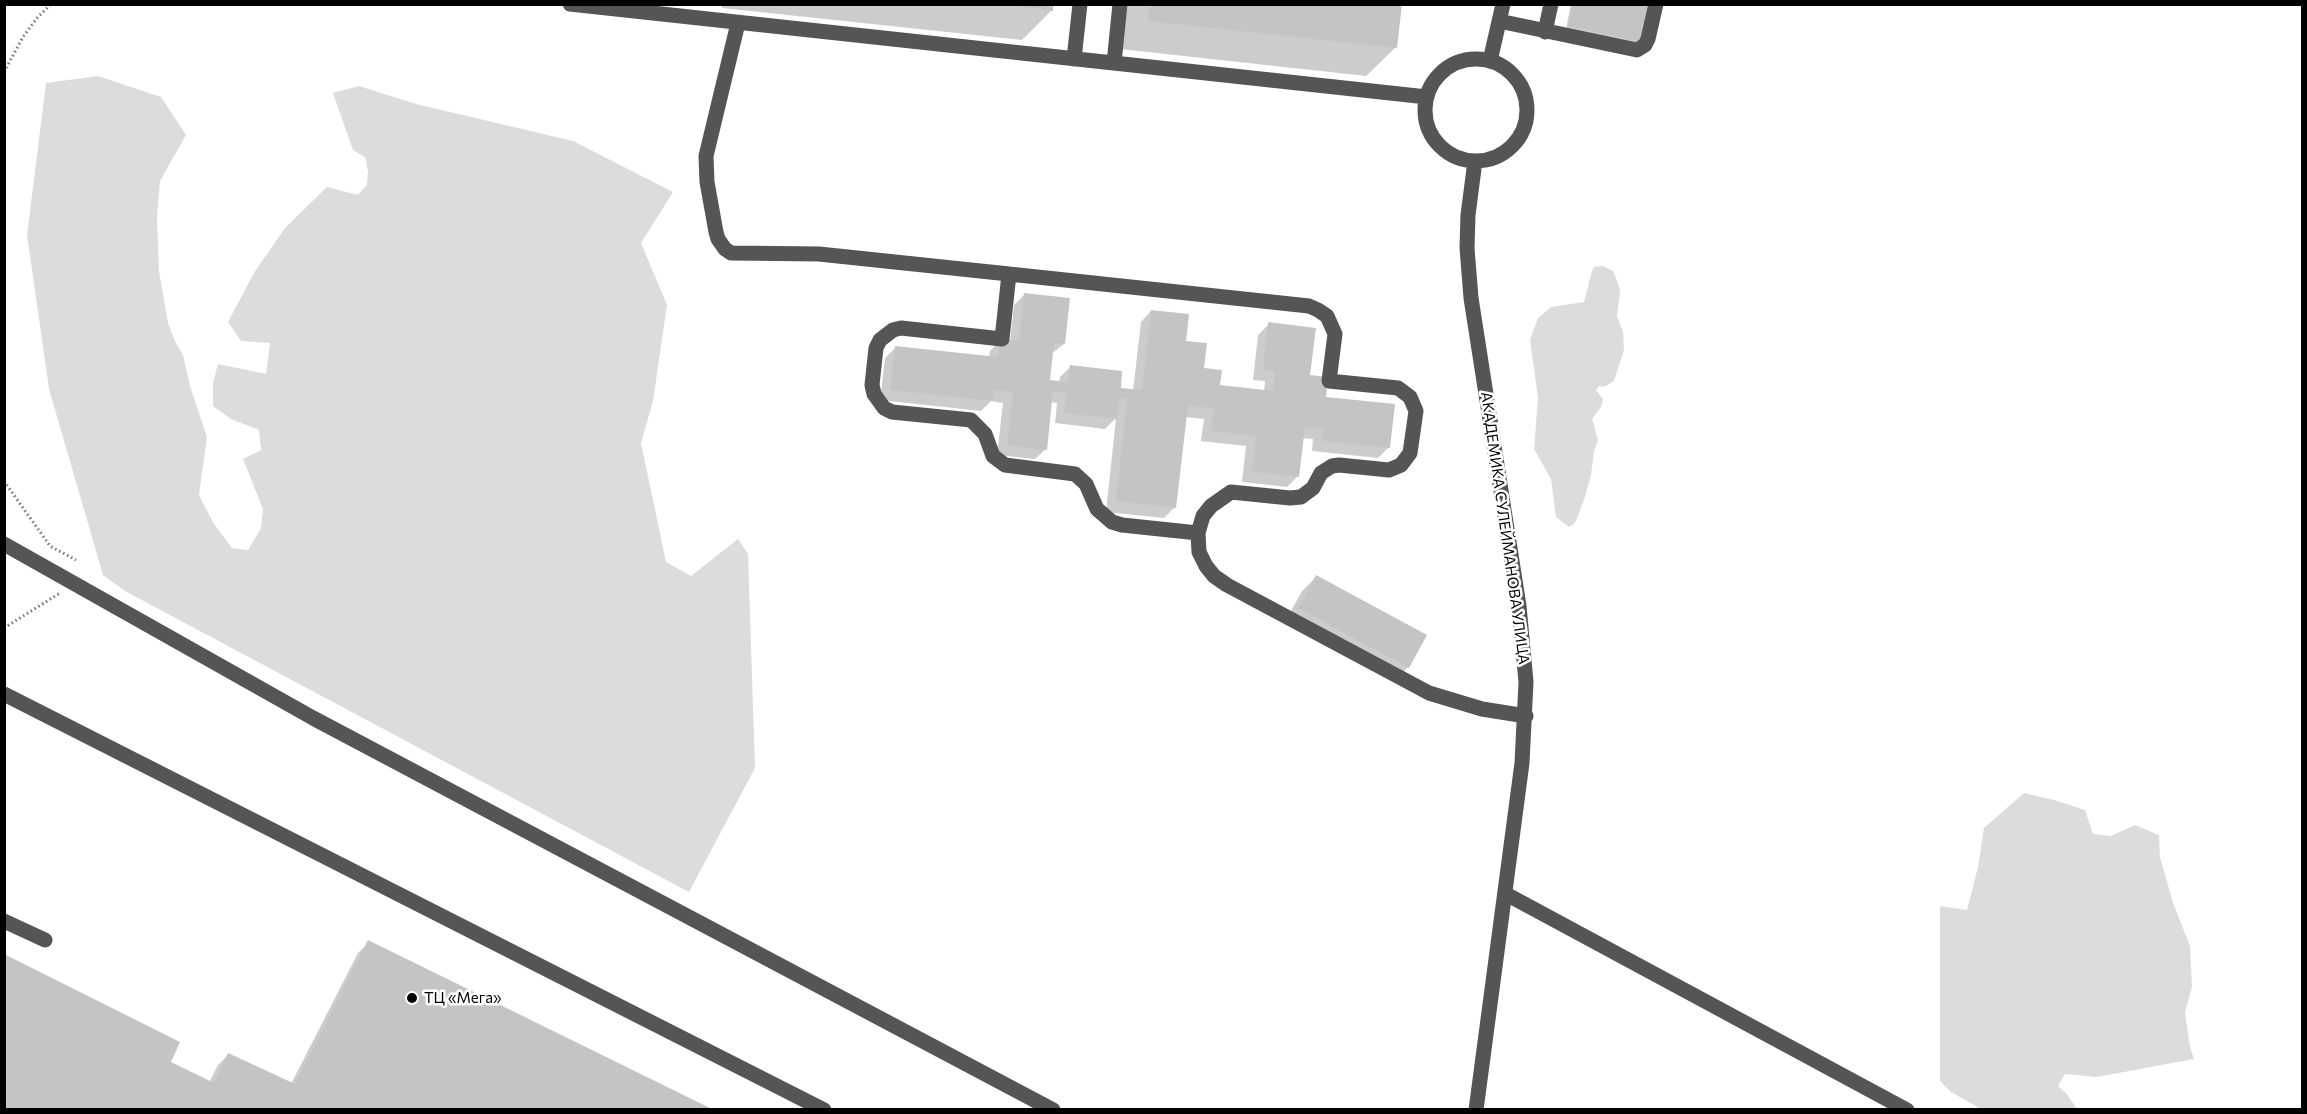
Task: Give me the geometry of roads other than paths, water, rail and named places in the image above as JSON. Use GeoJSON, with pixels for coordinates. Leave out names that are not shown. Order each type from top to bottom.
{"type":"FeatureCollection","features":[{"type":"Feature","properties":{"kind":"street"},"geometry":{"type":"LineString","coordinates":[[570,4],[665,10],[738,23],[1427,97]]}},
{"type":"Feature","properties":{"kind":"street"},"geometry":{"type":"LineString","coordinates":[[716,20],[718,4]]}},
{"type":"Feature","properties":{"kind":"street"},"geometry":{"type":"LineString","coordinates":[[1074,59],[1080,4]]}},
{"type":"Feature","properties":{"kind":"street"},"geometry":{"type":"LineString","coordinates":[[1114,63],[1120,4]]}},
{"type":"Feature","properties":{"kind":"street"},"geometry":{"type":"LineString","coordinates":[[1490,61],[1503,4]]}},
{"type":"Feature","properties":{"kind":"street"},"geometry":{"type":"LineString","coordinates":[[1545,32],[1551,4]]}},
{"type":"Feature","properties":{"kind":"street"},"geometry":{"type":"LineString","coordinates":[[1499,21],[1637,50],[1645,45],[1648,39],[1656,4]]}},
{"type":"Feature","properties":{"kind":"street"},"geometry":{"type":"LineString","coordinates":[[738,23],[705,167],[718,239],[725,249],[731,253],[819,254],[1309,306],[1318,309],[1327,316],[1335,334],[1329,381],[1398,388],[1410,397],[1416,411],[1412,446],[1406,460],[1389,470],[1332,466],[1321,473],[1313,488],[1301,497],[1231,492],[1211,506],[1203,516],[1198,533],[1199,552],[1206,566],[1214,576],[1227,585],[1429,693],[1482,709],[1526,716]]}},
{"type":"Feature","properties":{"kind":"street"},"geometry":{"type":"LineString","coordinates":[[1473,59],[1490,61],[1508,70],[1521,85],[1527,104],[1525,124],[1516,142],[1504,153],[1490,159],[1475,161],[1452,156],[1435,141],[1426,120],[1427,97],[1432,84],[1441,73],[1456,63],[1473,59]]}},
{"type":"Feature","properties":{"kind":"street","name":"АКАДЕМИКА СУЛЕЙМАНОВА УЛИЦА"},"geometry":{"type":"LineString","coordinates":[[1475,161],[1468,215],[1468,270],[1523,636],[1526,716],[1506,894],[1476,1110]]}},
{"type":"Feature","properties":{"kind":"street"},"geometry":{"type":"LineString","coordinates":[[1010,274],[1002,339],[901,328],[886,334],[876,348],[872,385],[878,402],[892,412],[971,420],[985,434],[993,456],[1005,465],[1066,472],[1081,478],[1097,509],[1112,522],[1198,533]]}},
{"type":"Feature","properties":{"kind":"street"},"geometry":{"type":"LineString","coordinates":[[4,544],[314,718],[1053,1110]]}},
{"type":"Feature","properties":{"kind":"street"},"geometry":{"type":"LineString","coordinates":[[4,694],[824,1110]]}},
{"type":"Feature","properties":{"kind":"street"},"geometry":{"type":"LineString","coordinates":[[1506,894],[1907,1110]]}},
{"type":"Feature","properties":{"kind":"street"},"geometry":{"type":"LineString","coordinates":[[4,921],[45,940]]}},
{"type":"Feature","properties":{"kind":"place","name":"ТЦ «Мега»"},"geometry":{"type":"Point","coordinates":[412,998]}}]}
